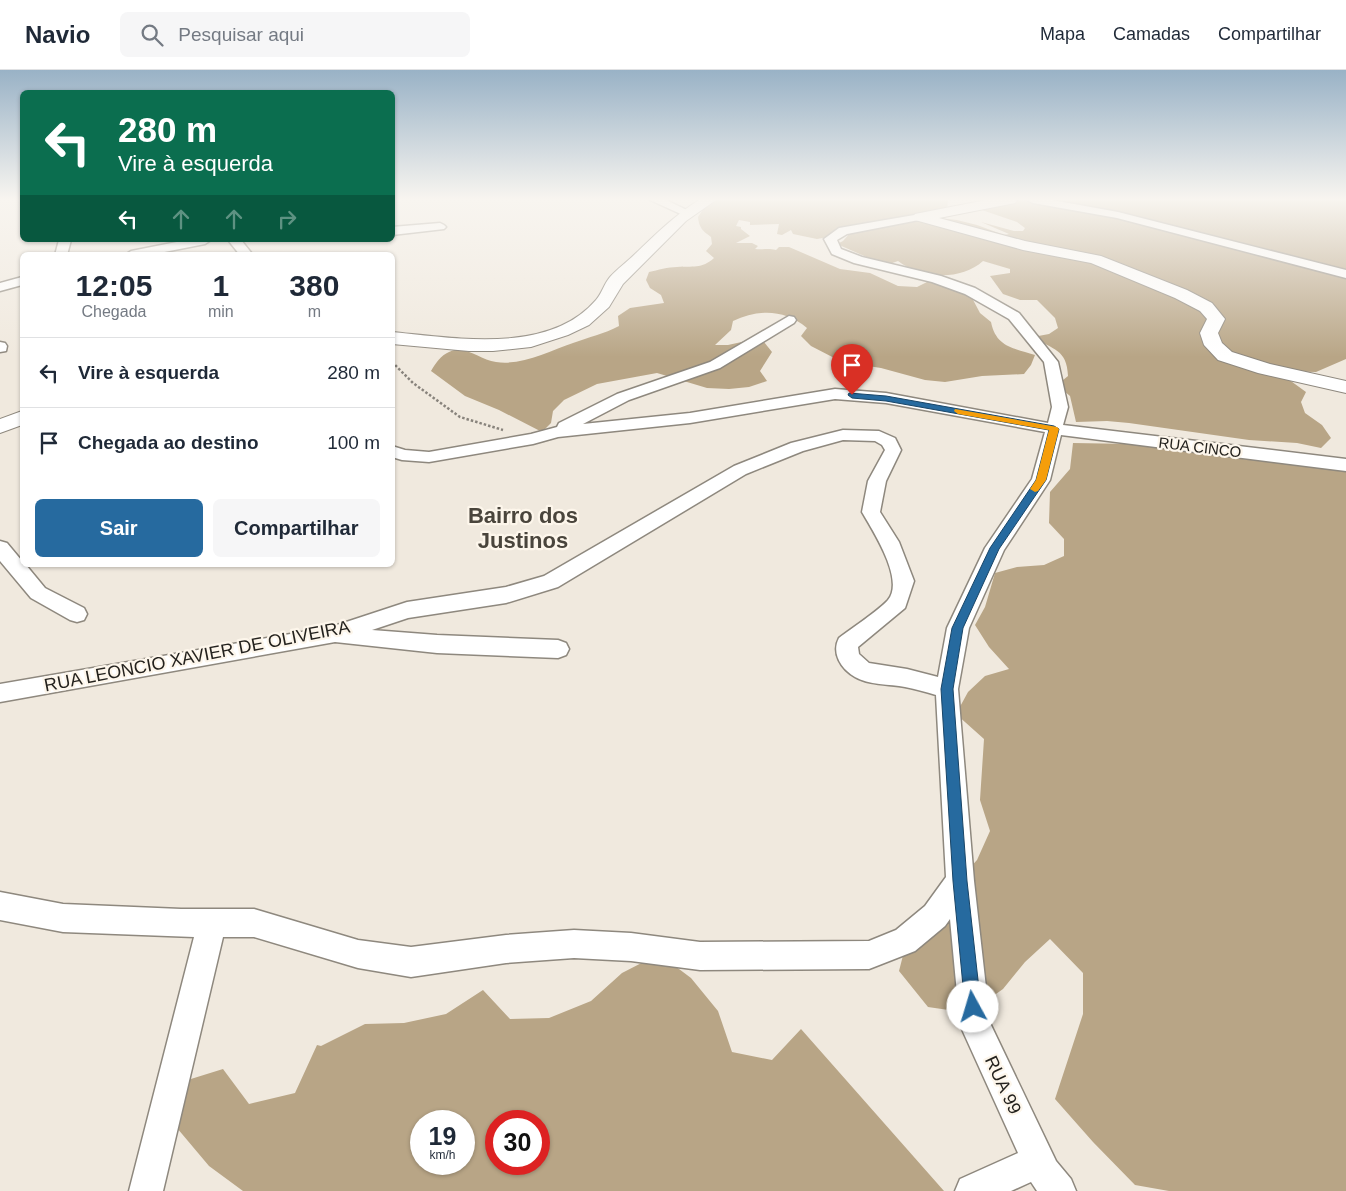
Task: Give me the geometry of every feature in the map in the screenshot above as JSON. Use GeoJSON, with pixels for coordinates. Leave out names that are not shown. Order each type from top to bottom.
{"type":"FeatureCollection","features":[{"type":"Feature","properties":{"kind":"street"},"geometry":{"type":"LineString","coordinates":[[395,338],[469,345],[493,345],[531,341],[562,331],[583,321],[602,304],[616,281],[646,252]]}},
{"type":"Feature","properties":{"kind":"street","name":"RUA 99"},"geometry":{"type":"LineString","coordinates":[[839,252],[858,260],[936,279],[970,291],[1014,316],[1050,362],[1060,406],[1041,480],[995,548],[958,628],[947,689],[960,881],[975,1025],[1044,1173],[1059,1191]]}},
{"type":"Feature","properties":{"kind":"street"},"geometry":{"type":"LineString","coordinates":[[1063,252],[1095,259],[1181,294],[1206,308],[1216,319],[1209,333],[1213,345],[1225,356],[1265,369],[1346,387]]}},
{"type":"Feature","properties":{"kind":"street"},"geometry":{"type":"LineString","coordinates":[[1262,252],[1346,274]]}},
{"type":"Feature","properties":{"kind":"street"},"geometry":{"type":"LineString","coordinates":[[0,287],[20,282]]}},
{"type":"Feature","properties":{"kind":"street"},"geometry":{"type":"LineString","coordinates":[[395,452],[402,455],[429,457],[533,439],[556,432],[623,397],[715,365],[789,320]]}},
{"type":"Feature","properties":{"kind":"street","name":"RUA CINCO"},"geometry":{"type":"LineString","coordinates":[[556,432],[690,418],[835,394],[886,398],[1054,429],[1346,464]]}},
{"type":"Feature","properties":{"kind":"street"},"geometry":{"type":"LineString","coordinates":[[0,428],[20,419]]}},
{"type":"Feature","properties":{"kind":"street","name":"RUA LEONCIO XAVIER DE OLIVEIRA"},"geometry":{"type":"LineString","coordinates":[[0,693],[331,635],[407,610],[506,595],[551,582],[740,470],[797,447],[843,435],[879,436],[889,442],[893,450],[877,481],[871,512],[889,542],[904,581],[898,603],[847,644],[848,658],[863,671],[907,678],[947,689]]}},
{"type":"Feature","properties":{"kind":"street"},"geometry":{"type":"LineString","coordinates":[[0,548],[38,593],[77,614]]}},
{"type":"Feature","properties":{"kind":"street"},"geometry":{"type":"LineString","coordinates":[[331,635],[437,644],[558,649]]}},
{"type":"Feature","properties":{"kind":"street"},"geometry":{"type":"LineString","coordinates":[[0,906],[63,918],[254,924],[358,954],[411,962],[506,949],[574,944],[631,946],[700,956],[869,955],[905,941],[935,916],[960,881]]}},
{"type":"Feature","properties":{"kind":"street"},"geometry":{"type":"LineString","coordinates":[[146,1191],[212,923]]}},
{"type":"Feature","properties":{"kind":"street"},"geometry":{"type":"LineString","coordinates":[[972,1191],[1039,1162]]}},
{"type":"Feature","properties":{"kind":"path"},"geometry":{"type":"LineString","coordinates":[[395,365],[412,384],[460,417],[533,439]]}},
{"type":"Feature","properties":{"kind":"shaded area"},"geometry":{"type":"Polygon","coordinates":[[[708,252],[801,252],[840,269],[870,273],[898,286],[917,287],[927,282],[939,281],[971,296],[980,313],[991,322],[993,330],[1001,342],[1035,355],[1031,365],[1024,374],[982,376],[945,382],[925,380],[881,368],[842,362],[811,346],[801,336],[807,328],[790,317],[771,313],[752,314],[733,321],[731,330],[715,345],[728,345],[746,341],[764,342],[772,352],[760,371],[767,381],[749,387],[729,389],[707,388],[657,373],[597,384],[564,400],[553,411],[551,423],[542,432],[499,410],[465,396],[431,371],[443,355],[455,350],[467,351],[490,361],[516,362],[602,333],[619,326],[618,316],[630,308],[664,303],[661,295],[650,288],[646,280],[649,272],[670,268],[692,267],[710,262],[714,258],[708,252]]]}},
{"type":"Feature","properties":{"kind":"shaded area"},"geometry":{"type":"Polygon","coordinates":[[[856,252],[1346,252],[1346,359],[1316,372],[1277,371],[1306,392],[1301,402],[1305,413],[1322,425],[1331,438],[1321,448],[1297,443],[1249,440],[1129,423],[1107,421],[1076,422],[1070,396],[1057,385],[1068,376],[1065,360],[1058,351],[1033,337],[1049,334],[1058,328],[1055,318],[1037,300],[1020,300],[1003,294],[990,276],[1010,273],[1010,269],[983,261],[964,272],[953,275],[941,275],[918,271],[898,261],[881,267],[871,259],[856,252]]]}},
{"type":"Feature","properties":{"kind":"shaded area"},"geometry":{"type":"Polygon","coordinates":[[[1073,443],[1132,444],[1281,463],[1346,465],[1346,1191],[1169,1191],[1135,1185],[1055,1099],[1083,1014],[1083,973],[1050,939],[1025,962],[1003,989],[969,1013],[928,1007],[899,971],[908,936],[977,860],[990,831],[980,800],[984,739],[956,714],[968,692],[985,676],[1009,669],[989,647],[975,625],[985,607],[995,573],[1017,567],[1044,565],[1064,556],[1064,539],[1049,523],[1050,492],[1070,469],[1073,443]]]}},
{"type":"Feature","properties":{"kind":"shaded area"},"geometry":{"type":"Polygon","coordinates":[[[659,954],[691,978],[718,1011],[732,1052],[772,1060],[801,1029],[944,1191],[243,1191],[209,1166],[177,1128],[178,1083],[223,1069],[249,1104],[295,1093],[317,1045],[321,1046],[365,1024],[404,1023],[446,1014],[483,990],[510,1019],[549,1018],[591,1001],[622,973],[659,954]]]}},
{"type":"Feature","properties":{"kind":"slow traffic"},"geometry":{"type":"LineString","coordinates":[[958,411],[1054,429],[1041,480],[1035,489]]}},
{"type":"Feature","properties":{"kind":"district","name":"Bairro dos Justinos"},"geometry":{"type":"Point","coordinates":[523,528]}},
{"type":"Feature","properties":{"kind":"route"},"geometry":{"type":"LineString","coordinates":[[852,395],[886,398],[1054,429],[1041,480],[995,548],[958,628],[947,689],[960,881],[973,1007]]}}]}
